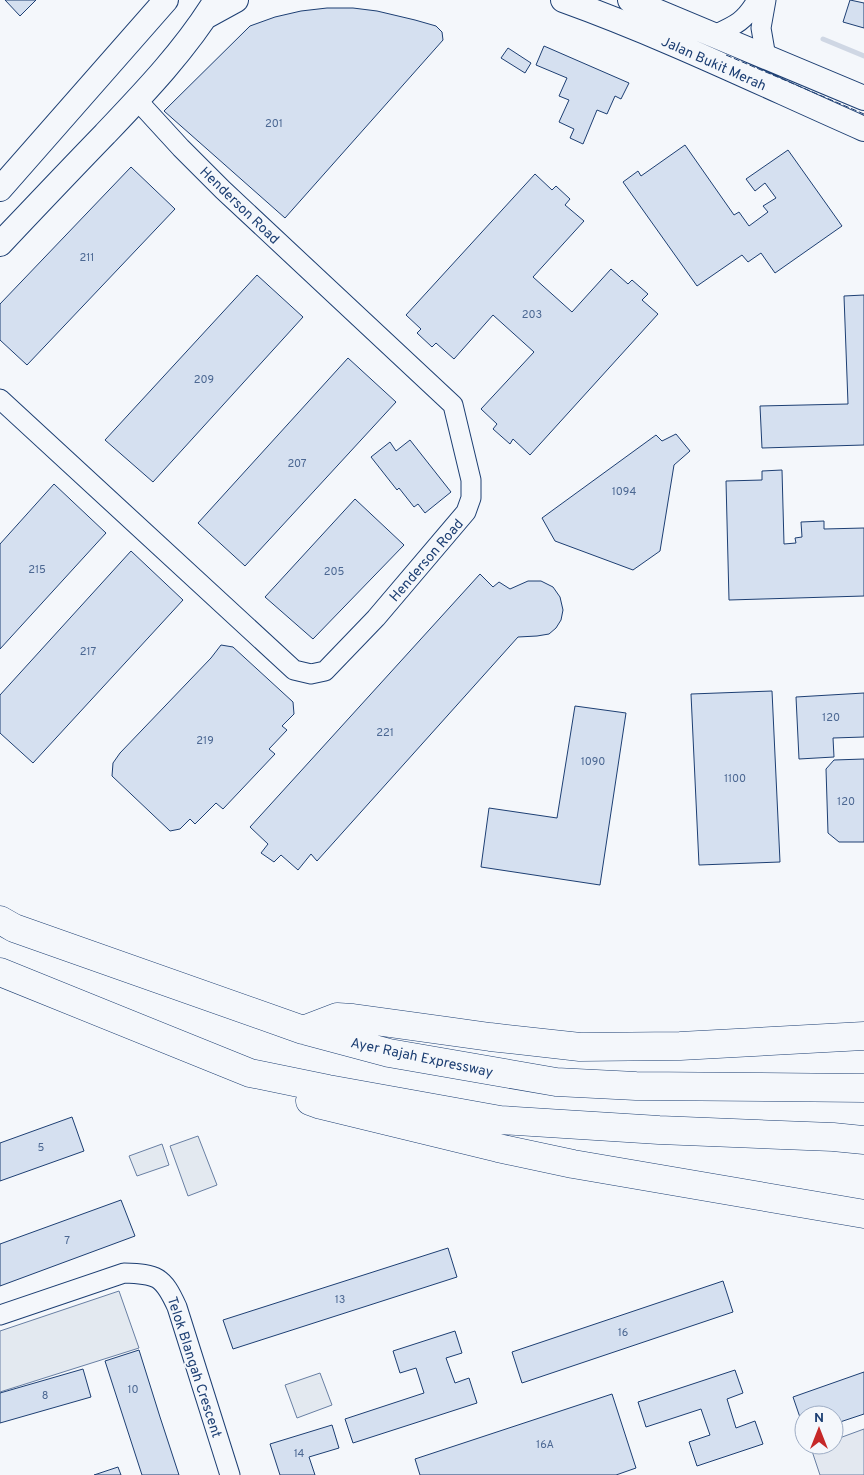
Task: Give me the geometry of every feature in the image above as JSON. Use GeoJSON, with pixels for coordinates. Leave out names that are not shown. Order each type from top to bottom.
{"type":"FeatureCollection","features":[{"type":"Feature","properties":{"kind":"highway","name":"Ayer Rajah Expressway"},"geometry":{"type":"LineString","coordinates":[[0,920],[14,928],[303,1030],[389,1053],[556,1082],[636,1086],[864,1088]]}},
{"type":"Feature","properties":{"kind":"highway"},"geometry":{"type":"LineString","coordinates":[[0,972],[250,1073],[268,1084],[321,1105],[498,1148],[582,1165],[864,1214]]}},
{"type":"Feature","properties":{"kind":"highway"},"geometry":{"type":"LineString","coordinates":[[303,1030],[337,1017],[580,1047],[680,1046],[864,1036]]}},
{"type":"Feature","properties":{"kind":"highway"},"geometry":{"type":"LineString","coordinates":[[250,1073],[500,1120],[650,1130],[833,1137],[864,1140]]}},
{"type":"Feature","properties":{"kind":"main road"},"geometry":{"type":"LineString","coordinates":[[0,189],[166,0]]}},
{"type":"Feature","properties":{"kind":"main road"},"geometry":{"type":"LineString","coordinates":[[0,244],[137,100],[185,44],[211,9],[236,0]]}},
{"type":"Feature","properties":{"kind":"main road","name":"Jalan Bukit Merah"},"geometry":{"type":"LineString","coordinates":[[563,0],[613,18],[681,47],[864,129]]}},
{"type":"Feature","properties":{"kind":"main road","name":"Jalan Bukit Merah"},"geometry":{"type":"LineString","coordinates":[[630,0],[864,98]]}},
{"type":"Feature","properties":{"kind":"street"},"geometry":{"type":"LineString","coordinates":[[714,35],[738,24],[749,14],[757,0]]}},
{"type":"Feature","properties":{"kind":"street"},"geometry":{"type":"LineString","coordinates":[[766,0],[761,28],[766,57]]}},
{"type":"Feature","properties":{"kind":"street","name":"Henderson Road"},"geometry":{"type":"LineString","coordinates":[[0,399],[294,670],[311,674],[325,671],[356,640],[466,512],[472,498],[472,480],[453,405],[223,190],[175,142],[137,100]]}},
{"type":"Feature","properties":{"kind":"street","name":"Telok Blangah Crescent"},"geometry":{"type":"LineString","coordinates":[[0,1315],[124,1273],[158,1278],[170,1291],[177,1306],[230,1475]]}},
{"type":"Feature","properties":{"kind":"shaded area"},"geometry":{"type":"Polygon","coordinates":[[[198,1136],[217,1185],[188,1196],[170,1146],[198,1136]]]}},
{"type":"Feature","properties":{"kind":"shaded area"},"geometry":{"type":"Polygon","coordinates":[[[162,1144],[169,1165],[137,1176],[129,1156],[162,1144]]]}},
{"type":"Feature","properties":{"kind":"shaded area"},"geometry":{"type":"Polygon","coordinates":[[[119,1291],[139,1348],[0,1392],[0,1331],[119,1291]]]}},
{"type":"Feature","properties":{"kind":"shaded area"},"geometry":{"type":"Polygon","coordinates":[[[320,1373],[332,1405],[297,1418],[285,1385],[320,1373]]]}},
{"type":"Feature","properties":{"kind":"shaded area"},"geometry":{"type":"Polygon","coordinates":[[[864,1429],[864,1475],[820,1475],[813,1455],[844,1455],[844,1436],[864,1429]]]}},
{"type":"Feature","properties":{"kind":"building"},"geometry":{"type":"Polygon","coordinates":[[[5,0],[36,0],[20,16],[5,0]]]}},
{"type":"Feature","properties":{"kind":"building"},"geometry":{"type":"Polygon","coordinates":[[[850,0],[864,3],[864,28],[843,22],[850,0]]]}},
{"type":"Feature","properties":{"kind":"building"},"geometry":{"type":"Polygon","coordinates":[[[327,8],[353,8],[377,11],[415,20],[436,26],[442,32],[443,40],[285,218],[164,111],[250,26],[275,17],[327,8]]]}},
{"type":"Feature","properties":{"kind":"building"},"geometry":{"type":"Polygon","coordinates":[[[544,46],[629,83],[621,99],[615,96],[607,114],[597,110],[583,144],[570,138],[574,129],[559,122],[569,100],[559,96],[567,78],[536,65],[544,46]]]}},
{"type":"Feature","properties":{"kind":"building"},"geometry":{"type":"Polygon","coordinates":[[[508,48],[531,63],[525,73],[501,58],[508,48]]]}},
{"type":"Feature","properties":{"kind":"building"},"geometry":{"type":"Polygon","coordinates":[[[685,145],[734,215],[739,212],[749,226],[768,212],[763,206],[776,198],[765,183],[755,191],[746,179],[788,150],[842,226],[775,273],[761,253],[748,262],[742,255],[697,286],[623,182],[638,171],[641,176],[685,145]]]}},
{"type":"Feature","properties":{"kind":"building"},"geometry":{"type":"Polygon","coordinates":[[[131,167],[175,209],[27,365],[0,340],[0,304],[131,167]]]}},
{"type":"Feature","properties":{"kind":"building"},"geometry":{"type":"Polygon","coordinates":[[[535,174],[552,190],[556,186],[570,199],[565,205],[584,221],[533,277],[572,312],[611,269],[628,284],[632,280],[648,294],[642,300],[658,314],[530,455],[513,439],[510,444],[493,429],[497,424],[481,409],[534,352],[493,315],[454,359],[436,343],[432,347],[417,333],[421,329],[406,315],[535,174]]]}},
{"type":"Feature","properties":{"kind":"building"},"geometry":{"type":"Polygon","coordinates":[[[257,275],[303,317],[153,482],[105,440],[257,275]]]}},
{"type":"Feature","properties":{"kind":"building"},"geometry":{"type":"Polygon","coordinates":[[[864,295],[864,445],[762,448],[760,406],[848,404],[844,296],[864,295]]]}},
{"type":"Feature","properties":{"kind":"building"},"geometry":{"type":"Polygon","coordinates":[[[348,358],[396,402],[245,566],[198,523],[348,358]]]}},
{"type":"Feature","properties":{"kind":"building"},"geometry":{"type":"Polygon","coordinates":[[[676,434],[690,451],[674,465],[660,551],[633,570],[555,541],[542,518],[656,435],[662,441],[676,434]]]}},
{"type":"Feature","properties":{"kind":"building"},"geometry":{"type":"Polygon","coordinates":[[[410,440],[451,492],[425,513],[418,504],[414,507],[399,488],[397,490],[371,457],[390,442],[396,451],[410,440]]]}},
{"type":"Feature","properties":{"kind":"building"},"geometry":{"type":"Polygon","coordinates":[[[782,470],[784,544],[796,543],[795,538],[802,537],[801,522],[824,521],[824,529],[864,528],[864,596],[729,600],[726,481],[762,480],[762,471],[782,470]]]}},
{"type":"Feature","properties":{"kind":"building"},"geometry":{"type":"Polygon","coordinates":[[[54,484],[106,533],[0,649],[0,544],[54,484]]]}},
{"type":"Feature","properties":{"kind":"building"},"geometry":{"type":"Polygon","coordinates":[[[355,499],[404,545],[313,639],[265,597],[355,499]]]}},
{"type":"Feature","properties":{"kind":"building"},"geometry":{"type":"Polygon","coordinates":[[[131,551],[183,600],[33,763],[0,733],[0,695],[131,551]]]}},
{"type":"Feature","properties":{"kind":"building"},"geometry":{"type":"Polygon","coordinates":[[[480,574],[493,587],[499,582],[510,589],[528,581],[541,581],[553,587],[560,597],[563,610],[561,620],[556,628],[549,634],[518,637],[317,861],[311,854],[298,870],[281,855],[274,862],[261,853],[268,844],[250,827],[480,574]]]}},
{"type":"Feature","properties":{"kind":"building"},"geometry":{"type":"Polygon","coordinates":[[[221,645],[233,647],[293,702],[294,714],[282,726],[287,730],[269,749],[275,754],[223,809],[216,803],[195,824],[190,819],[180,829],[170,831],[112,776],[113,763],[120,753],[211,658],[221,645]]]}},
{"type":"Feature","properties":{"kind":"building"},"geometry":{"type":"Polygon","coordinates":[[[772,691],[780,862],[699,865],[691,694],[772,691]]]}},
{"type":"Feature","properties":{"kind":"building"},"geometry":{"type":"Polygon","coordinates":[[[864,693],[864,737],[833,738],[834,757],[799,759],[796,697],[864,693]]]}},
{"type":"Feature","properties":{"kind":"building"},"geometry":{"type":"Polygon","coordinates":[[[575,706],[626,713],[600,885],[481,867],[489,808],[557,818],[575,706]]]}},
{"type":"Feature","properties":{"kind":"building"},"geometry":{"type":"Polygon","coordinates":[[[864,759],[864,842],[839,842],[828,833],[826,769],[834,760],[864,759]]]}},
{"type":"Feature","properties":{"kind":"building"},"geometry":{"type":"Polygon","coordinates":[[[72,1117],[84,1151],[0,1181],[0,1143],[72,1117]]]}},
{"type":"Feature","properties":{"kind":"building"},"geometry":{"type":"Polygon","coordinates":[[[121,1200],[135,1236],[0,1286],[0,1244],[121,1200]]]}},
{"type":"Feature","properties":{"kind":"building"},"geometry":{"type":"Polygon","coordinates":[[[448,1248],[457,1277],[233,1349],[223,1320],[448,1248]]]}},
{"type":"Feature","properties":{"kind":"building"},"geometry":{"type":"Polygon","coordinates":[[[723,1281],[733,1312],[522,1383],[512,1352],[723,1281]]]}},
{"type":"Feature","properties":{"kind":"building"},"geometry":{"type":"Polygon","coordinates":[[[455,1331],[462,1353],[446,1358],[455,1383],[469,1378],[477,1403],[353,1443],[345,1419],[424,1393],[416,1368],[400,1373],[393,1351],[455,1331]]]}},
{"type":"Feature","properties":{"kind":"building"},"geometry":{"type":"Polygon","coordinates":[[[139,1350],[179,1475],[142,1475],[105,1361],[139,1350]]]}},
{"type":"Feature","properties":{"kind":"building"},"geometry":{"type":"Polygon","coordinates":[[[83,1369],[91,1397],[0,1423],[0,1393],[83,1369]]]}},
{"type":"Feature","properties":{"kind":"building"},"geometry":{"type":"Polygon","coordinates":[[[735,1370],[743,1393],[727,1399],[736,1428],[755,1421],[763,1444],[697,1466],[689,1442],[710,1435],[701,1409],[646,1427],[638,1402],[735,1370]]]}},
{"type":"Feature","properties":{"kind":"building"},"geometry":{"type":"Polygon","coordinates":[[[864,1372],[864,1414],[844,1421],[844,1405],[796,1405],[793,1397],[864,1372]]]}},
{"type":"Feature","properties":{"kind":"building"},"geometry":{"type":"Polygon","coordinates":[[[612,1394],[636,1468],[616,1475],[420,1475],[415,1459],[612,1394]]]}},
{"type":"Feature","properties":{"kind":"building"},"geometry":{"type":"Polygon","coordinates":[[[332,1425],[339,1448],[309,1457],[315,1475],[280,1475],[270,1444],[332,1425]]]}},
{"type":"Feature","properties":{"kind":"building"},"geometry":{"type":"Polygon","coordinates":[[[118,1467],[121,1475],[94,1475],[118,1467]]]}},
{"type":"Feature","properties":{"kind":"waterway"},"geometry":{"type":"LineString","coordinates":[[823,39],[864,56]]}},
{"type":"Feature","properties":{"kind":"fence"},"geometry":{"type":"LineString","coordinates":[[726,55],[864,114]]}}]}
